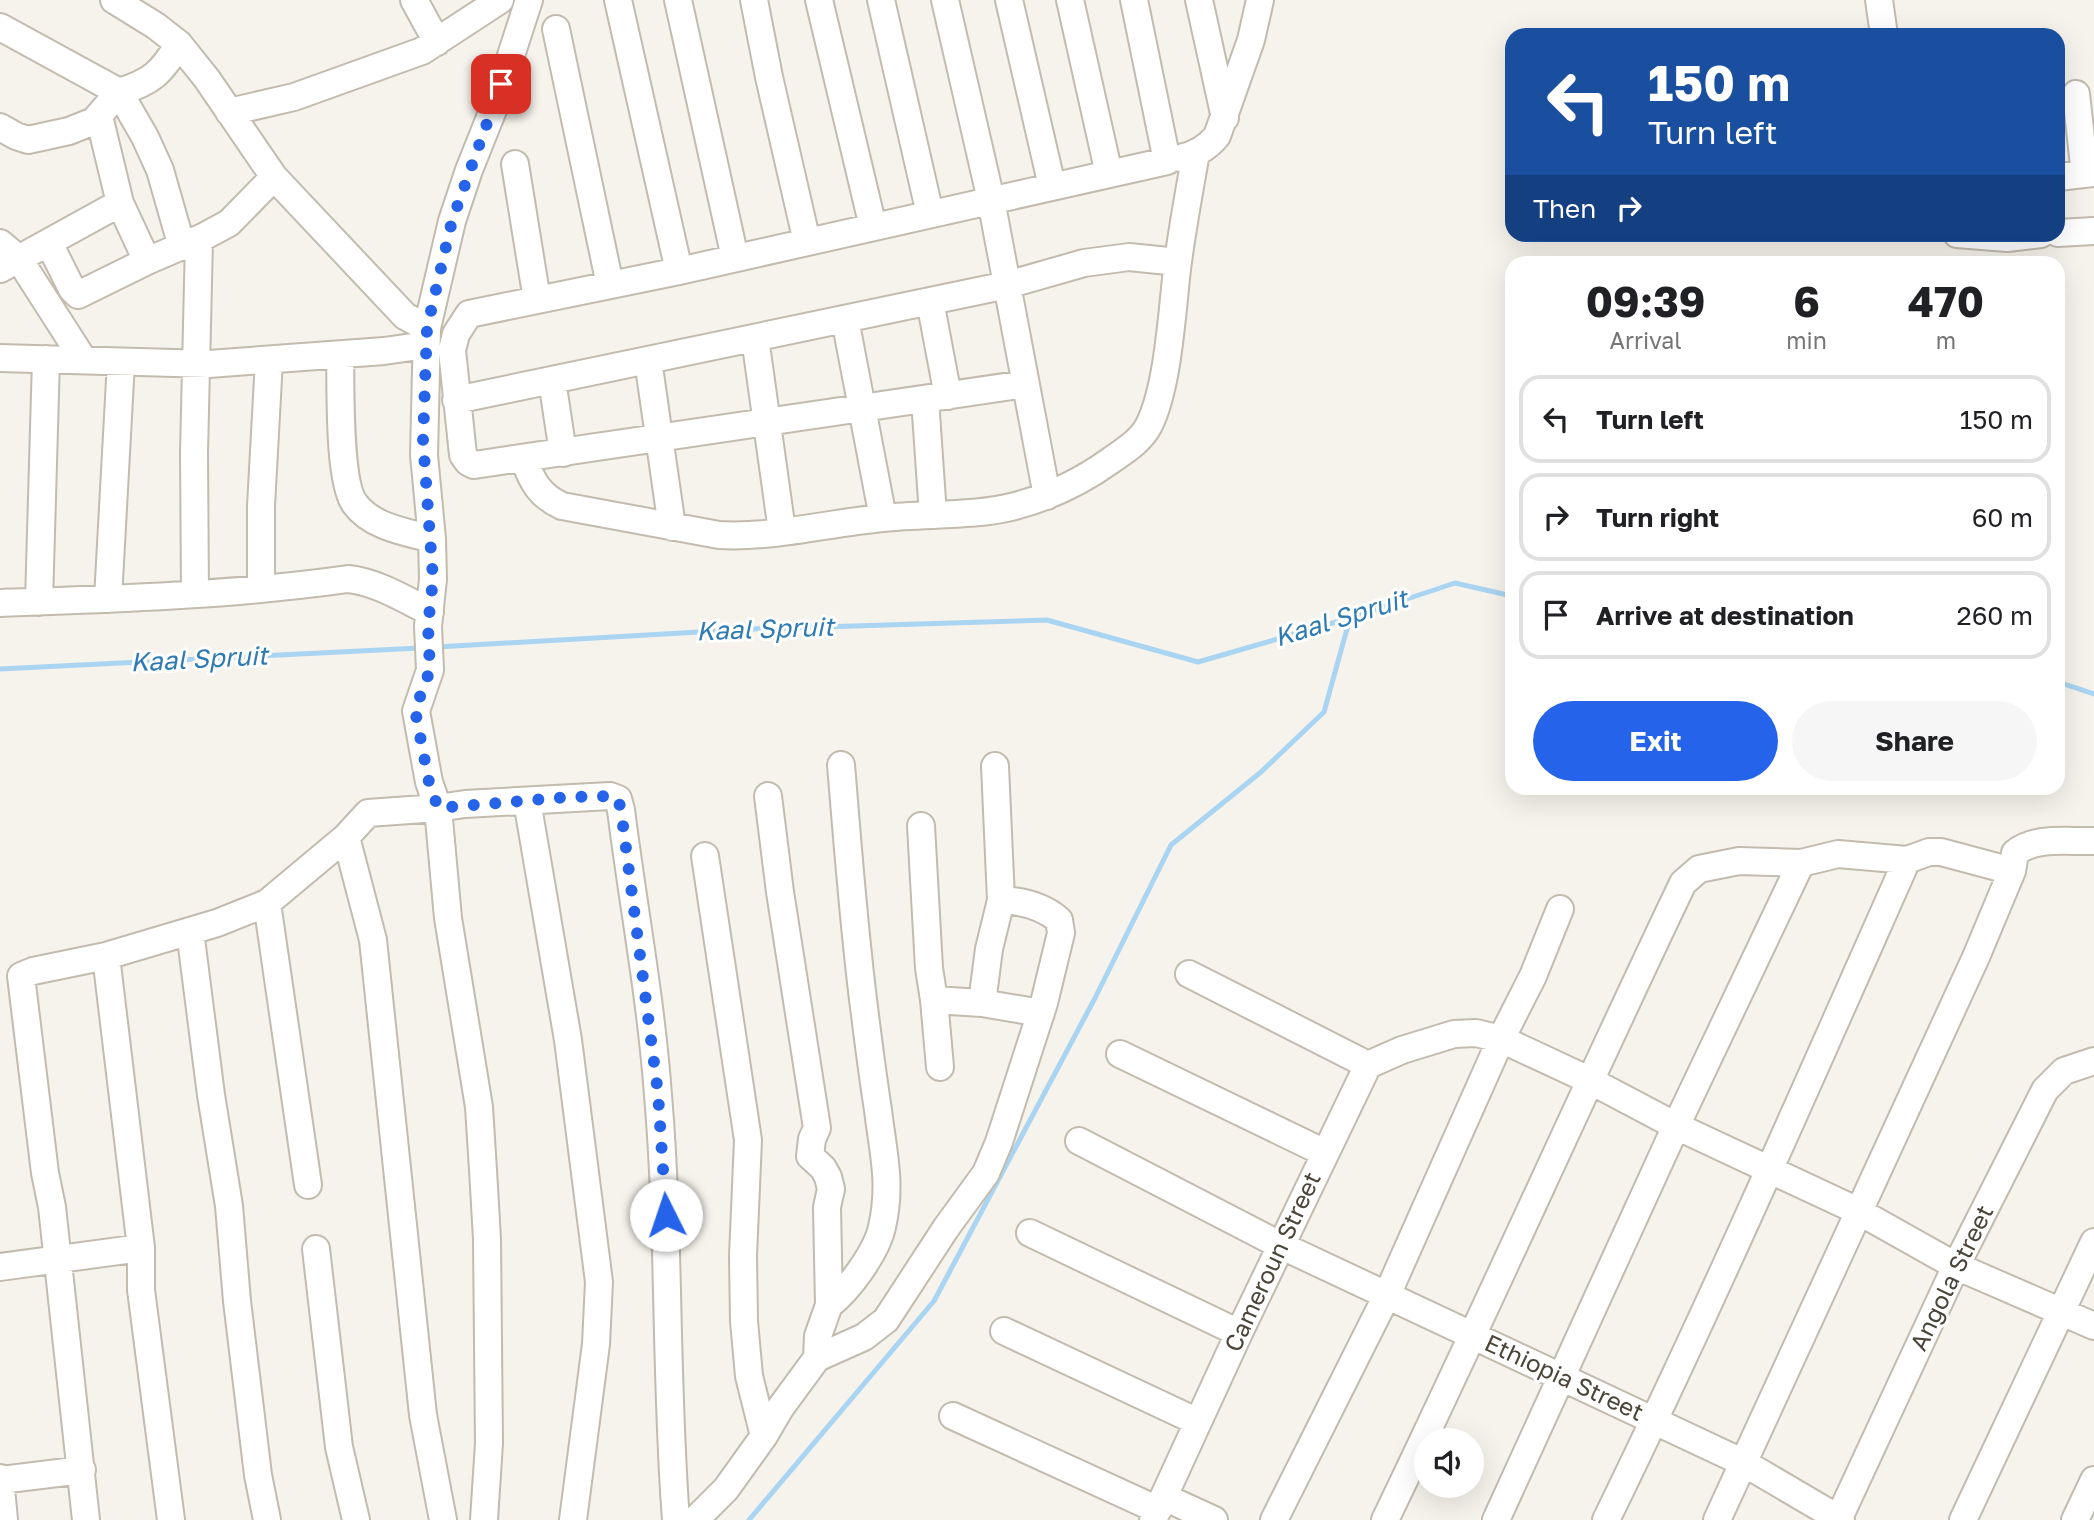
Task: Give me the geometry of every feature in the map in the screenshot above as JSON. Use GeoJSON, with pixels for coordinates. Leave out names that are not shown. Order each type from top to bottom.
{"type":"FeatureCollection","features":[{"type":"Feature","properties":{"kind":"street"},"geometry":{"type":"LineString","coordinates":[[114,0],[180,44],[274,177],[427,337]]}},
{"type":"Feature","properties":{"kind":"street"},"geometry":{"type":"LineString","coordinates":[[414,0],[437,42]]}},
{"type":"Feature","properties":{"kind":"street"},"geometry":{"type":"LineString","coordinates":[[229,112],[294,97],[422,51],[500,0]]}},
{"type":"Feature","properties":{"kind":"street"},"geometry":{"type":"LineString","coordinates":[[484,1520],[489,1443],[487,1239],[479,1107],[448,918],[438,808],[429,782],[415,710],[430,670],[429,619],[433,579],[424,455],[427,337],[452,221],[530,0]]}},
{"type":"Feature","properties":{"kind":"street"},"geometry":{"type":"LineString","coordinates":[[618,0],[679,271]]}},
{"type":"Feature","properties":{"kind":"street"},"geometry":{"type":"LineString","coordinates":[[678,0],[735,258]]}},
{"type":"Feature","properties":{"kind":"street"},"geometry":{"type":"LineString","coordinates":[[754,0],[807,242]]}},
{"type":"Feature","properties":{"kind":"street"},"geometry":{"type":"LineString","coordinates":[[819,0],[873,227]]}},
{"type":"Feature","properties":{"kind":"street"},"geometry":{"type":"LineString","coordinates":[[881,0],[930,214]]}},
{"type":"Feature","properties":{"kind":"street"},"geometry":{"type":"LineString","coordinates":[[945,0],[991,200],[1047,496]]}},
{"type":"Feature","properties":{"kind":"street"},"geometry":{"type":"LineString","coordinates":[[1009,0],[1052,186]]}},
{"type":"Feature","properties":{"kind":"street"},"geometry":{"type":"LineString","coordinates":[[1070,0],[1109,174]]}},
{"type":"Feature","properties":{"kind":"street"},"geometry":{"type":"LineString","coordinates":[[1134,0],[1167,160]]}},
{"type":"Feature","properties":{"kind":"street"},"geometry":{"type":"LineString","coordinates":[[1199,0],[1225,118]]}},
{"type":"Feature","properties":{"kind":"street"},"geometry":{"type":"LineString","coordinates":[[1025,384],[482,465],[468,463],[463,456],[452,350],[456,334],[469,314],[679,271],[1196,153],[1212,142],[1225,118],[1251,40],[1261,0]]}},
{"type":"Feature","properties":{"kind":"street"},"geometry":{"type":"LineString","coordinates":[[1879,0],[1883,28]]}},
{"type":"Feature","properties":{"kind":"street"},"geometry":{"type":"LineString","coordinates":[[0,27],[119,92],[145,137],[191,243],[197,364],[194,453],[195,593]]}},
{"type":"Feature","properties":{"kind":"street"},"geometry":{"type":"LineString","coordinates":[[556,29],[610,285]]}},
{"type":"Feature","properties":{"kind":"street"},"geometry":{"type":"LineString","coordinates":[[0,127],[21,139],[33,139],[78,128],[99,116],[119,92],[148,82],[156,76],[180,44]]}},
{"type":"Feature","properties":{"kind":"street"},"geometry":{"type":"LineString","coordinates":[[2065,176],[2090,173],[2076,94]]}},
{"type":"Feature","properties":{"kind":"street"},"geometry":{"type":"LineString","coordinates":[[99,116],[120,203],[147,261]]}},
{"type":"Feature","properties":{"kind":"street"},"geometry":{"type":"LineString","coordinates":[[524,459],[535,485],[548,498],[562,506],[719,535],[745,536],[883,518],[1013,507],[1047,496],[1100,468],[1139,439],[1149,426],[1167,353],[1178,262],[1196,153]]}},
{"type":"Feature","properties":{"kind":"street"},"geometry":{"type":"LineString","coordinates":[[515,164],[537,300]]}},
{"type":"Feature","properties":{"kind":"street"},"geometry":{"type":"LineString","coordinates":[[49,243],[72,289],[78,295],[229,223],[274,177]]}},
{"type":"Feature","properties":{"kind":"street"},"geometry":{"type":"LineString","coordinates":[[83,359],[6,257],[49,243],[120,203]]}},
{"type":"Feature","properties":{"kind":"street"},"geometry":{"type":"LineString","coordinates":[[2065,233],[2094,231]]}},
{"type":"Feature","properties":{"kind":"street"},"geometry":{"type":"LineString","coordinates":[[456,400],[1007,285],[1095,261],[1129,257],[1178,262]]}},
{"type":"Feature","properties":{"kind":"street"},"geometry":{"type":"LineString","coordinates":[[930,301],[936,398],[933,515]]}},
{"type":"Feature","properties":{"kind":"street"},"geometry":{"type":"LineString","coordinates":[[845,319],[883,518]]}},
{"type":"Feature","properties":{"kind":"street"},"geometry":{"type":"LineString","coordinates":[[0,358],[197,364],[340,355],[427,337]]}},
{"type":"Feature","properties":{"kind":"street"},"geometry":{"type":"LineString","coordinates":[[755,338],[782,531]]}},
{"type":"Feature","properties":{"kind":"street"},"geometry":{"type":"LineString","coordinates":[[340,355],[348,492],[354,504],[375,521],[393,529],[432,539]]}},
{"type":"Feature","properties":{"kind":"street"},"geometry":{"type":"LineString","coordinates":[[39,601],[46,359]]}},
{"type":"Feature","properties":{"kind":"street"},"geometry":{"type":"LineString","coordinates":[[261,587],[261,506],[269,360]]}},
{"type":"Feature","properties":{"kind":"street"},"geometry":{"type":"LineString","coordinates":[[648,360],[672,527]]}},
{"type":"Feature","properties":{"kind":"street"},"geometry":{"type":"LineString","coordinates":[[108,599],[121,362]]}},
{"type":"Feature","properties":{"kind":"street"},"geometry":{"type":"LineString","coordinates":[[552,380],[563,453]]}},
{"type":"Feature","properties":{"kind":"street"},"geometry":{"type":"LineString","coordinates":[[0,603],[195,593],[348,579],[378,586],[429,619]]}},
{"type":"Feature","properties":{"kind":"street"},"geometry":{"type":"LineString","coordinates":[[830,1305],[843,1295],[860,1271],[882,1230],[887,1192],[887,1168],[853,911],[841,765]]}},
{"type":"Feature","properties":{"kind":"street"},"geometry":{"type":"LineString","coordinates":[[982,1003],[989,949],[1001,900],[996,766]]}},
{"type":"Feature","properties":{"kind":"street"},"geometry":{"type":"LineString","coordinates":[[86,1520],[52,1207],[11,979],[33,971],[106,956],[190,931],[267,902],[346,837],[368,813],[465,804],[610,796],[618,799],[621,810],[658,1093],[666,1215],[667,1354],[676,1520]]}},
{"type":"Feature","properties":{"kind":"street"},"geometry":{"type":"LineString","coordinates":[[768,796],[780,892],[817,1128],[812,1139],[810,1156],[823,1168],[831,1189],[827,1208],[830,1305],[818,1336],[817,1358]]}},
{"type":"Feature","properties":{"kind":"street"},"geometry":{"type":"LineString","coordinates":[[527,802],[568,1040],[599,1282],[596,1344],[573,1520]]}},
{"type":"Feature","properties":{"kind":"street"},"geometry":{"type":"LineString","coordinates":[[921,825],[929,968],[940,1067]]}},
{"type":"Feature","properties":{"kind":"street"},"geometry":{"type":"LineString","coordinates":[[346,837],[373,940],[423,1415],[443,1520]]}},
{"type":"Feature","properties":{"kind":"street"},"geometry":{"type":"LineString","coordinates":[[1717,1520],[1976,957],[2012,871],[2015,853],[2027,845],[2046,842],[2094,841]]}},
{"type":"Feature","properties":{"kind":"street"},"geometry":{"type":"LineString","coordinates":[[1385,1520],[1474,1335],[1589,1080],[1683,883],[1689,876],[1709,866],[1739,861],[1801,863],[1838,854],[1907,860],[1929,852],[1941,852],[2012,871]]}},
{"type":"Feature","properties":{"kind":"street"},"geometry":{"type":"LineString","coordinates":[[705,856],[748,1140],[743,1256],[744,1321],[749,1376],[764,1436]]}},
{"type":"Feature","properties":{"kind":"street"},"geometry":{"type":"LineString","coordinates":[[1606,1520],[1769,1170],[1907,860]]}},
{"type":"Feature","properties":{"kind":"street"},"geometry":{"type":"LineString","coordinates":[[1496,1520],[1676,1126],[1801,863]]}},
{"type":"Feature","properties":{"kind":"street"},"geometry":{"type":"LineString","coordinates":[[695,1520],[726,1489],[764,1436],[780,1407],[817,1358],[864,1337],[886,1320],[946,1228],[986,1173],[999,1142],[1041,1013],[1061,933],[1059,920],[1039,908],[1001,900]]}},
{"type":"Feature","properties":{"kind":"street"},"geometry":{"type":"LineString","coordinates":[[267,902],[308,1185]]}},
{"type":"Feature","properties":{"kind":"street"},"geometry":{"type":"LineString","coordinates":[[1274,1520],[1387,1295],[1501,1039],[1533,975],[1560,909]]}},
{"type":"Feature","properties":{"kind":"street"},"geometry":{"type":"LineString","coordinates":[[190,931],[211,1095],[229,1206],[237,1301],[267,1520]]}},
{"type":"Feature","properties":{"kind":"street"},"geometry":{"type":"LineString","coordinates":[[106,956],[141,1248],[141,1290],[171,1520]]}},
{"type":"Feature","properties":{"kind":"street"},"geometry":{"type":"LineString","coordinates":[[1189,974],[1367,1065],[1402,1050],[1454,1034],[1476,1033],[1501,1039],[1589,1080],[1676,1126],[1858,1211],[1956,1266],[2094,1326]]}},
{"type":"Feature","properties":{"kind":"street"},"geometry":{"type":"LineString","coordinates":[[934,1000],[982,1003],[1041,1013]]}},
{"type":"Feature","properties":{"kind":"street"},"geometry":{"type":"LineString","coordinates":[[1120,1054],[1325,1153]]}},
{"type":"Feature","properties":{"kind":"street","name":"Angola Street"},"geometry":{"type":"LineString","coordinates":[[1839,1520],[1956,1266],[2045,1090],[2064,1071],[2094,1061]]}},
{"type":"Feature","properties":{"kind":"street","name":"Cameroun Street"},"geometry":{"type":"LineString","coordinates":[[1159,1509],[1239,1333],[1367,1065]]}},
{"type":"Feature","properties":{"kind":"street","name":"Ethiopia Street"},"geometry":{"type":"LineString","coordinates":[[1079,1141],[1282,1246],[1744,1463],[1839,1520]]}},
{"type":"Feature","properties":{"kind":"street"},"geometry":{"type":"LineString","coordinates":[[1030,1233],[1239,1333]]}},
{"type":"Feature","properties":{"kind":"street"},"geometry":{"type":"LineString","coordinates":[[1963,1520],[2094,1242]]}},
{"type":"Feature","properties":{"kind":"street"},"geometry":{"type":"LineString","coordinates":[[0,1267],[141,1248]]}},
{"type":"Feature","properties":{"kind":"street"},"geometry":{"type":"LineString","coordinates":[[316,1249],[339,1447],[356,1520]]}},
{"type":"Feature","properties":{"kind":"street"},"geometry":{"type":"LineString","coordinates":[[1004,1331],[1198,1422]]}},
{"type":"Feature","properties":{"kind":"street"},"geometry":{"type":"LineString","coordinates":[[953,1416],[1159,1509],[1214,1520]]}},
{"type":"Feature","properties":{"kind":"street"},"geometry":{"type":"LineString","coordinates":[[4,1520],[0,1480],[82,1470]]}},
{"type":"Feature","properties":{"kind":"street"},"geometry":{"type":"LineString","coordinates":[[2075,1520],[2094,1480]]}},
{"type":"Feature","properties":{"kind":"waterway","name":"Kaal Spruit"},"geometry":{"type":"LineString","coordinates":[[437,647],[751,629],[1047,620],[1198,662],[1350,618],[1455,583],[1505,594]]}},
{"type":"Feature","properties":{"kind":"waterway"},"geometry":{"type":"LineString","coordinates":[[749,1520],[934,1301],[1095,998],[1171,845],[1261,772],[1324,712],[1350,618]]}},
{"type":"Feature","properties":{"kind":"waterway","name":"Kaal Spruit"},"geometry":{"type":"LineString","coordinates":[[0,669],[420,648]]}},
{"type":"Feature","properties":{"kind":"waterway","name":"Kaal Spruit"},"geometry":{"type":"LineString","coordinates":[[2065,684],[2094,694]]}},
{"type":"Feature","properties":{"kind":"route"},"geometry":{"type":"LineString","coordinates":[[501,84],[452,221],[427,328],[423,440],[433,579],[428,626],[430,670],[416,706],[416,722],[429,782],[438,808],[569,797],[610,796],[618,799],[658,1093],[666,1215]]}}]}
